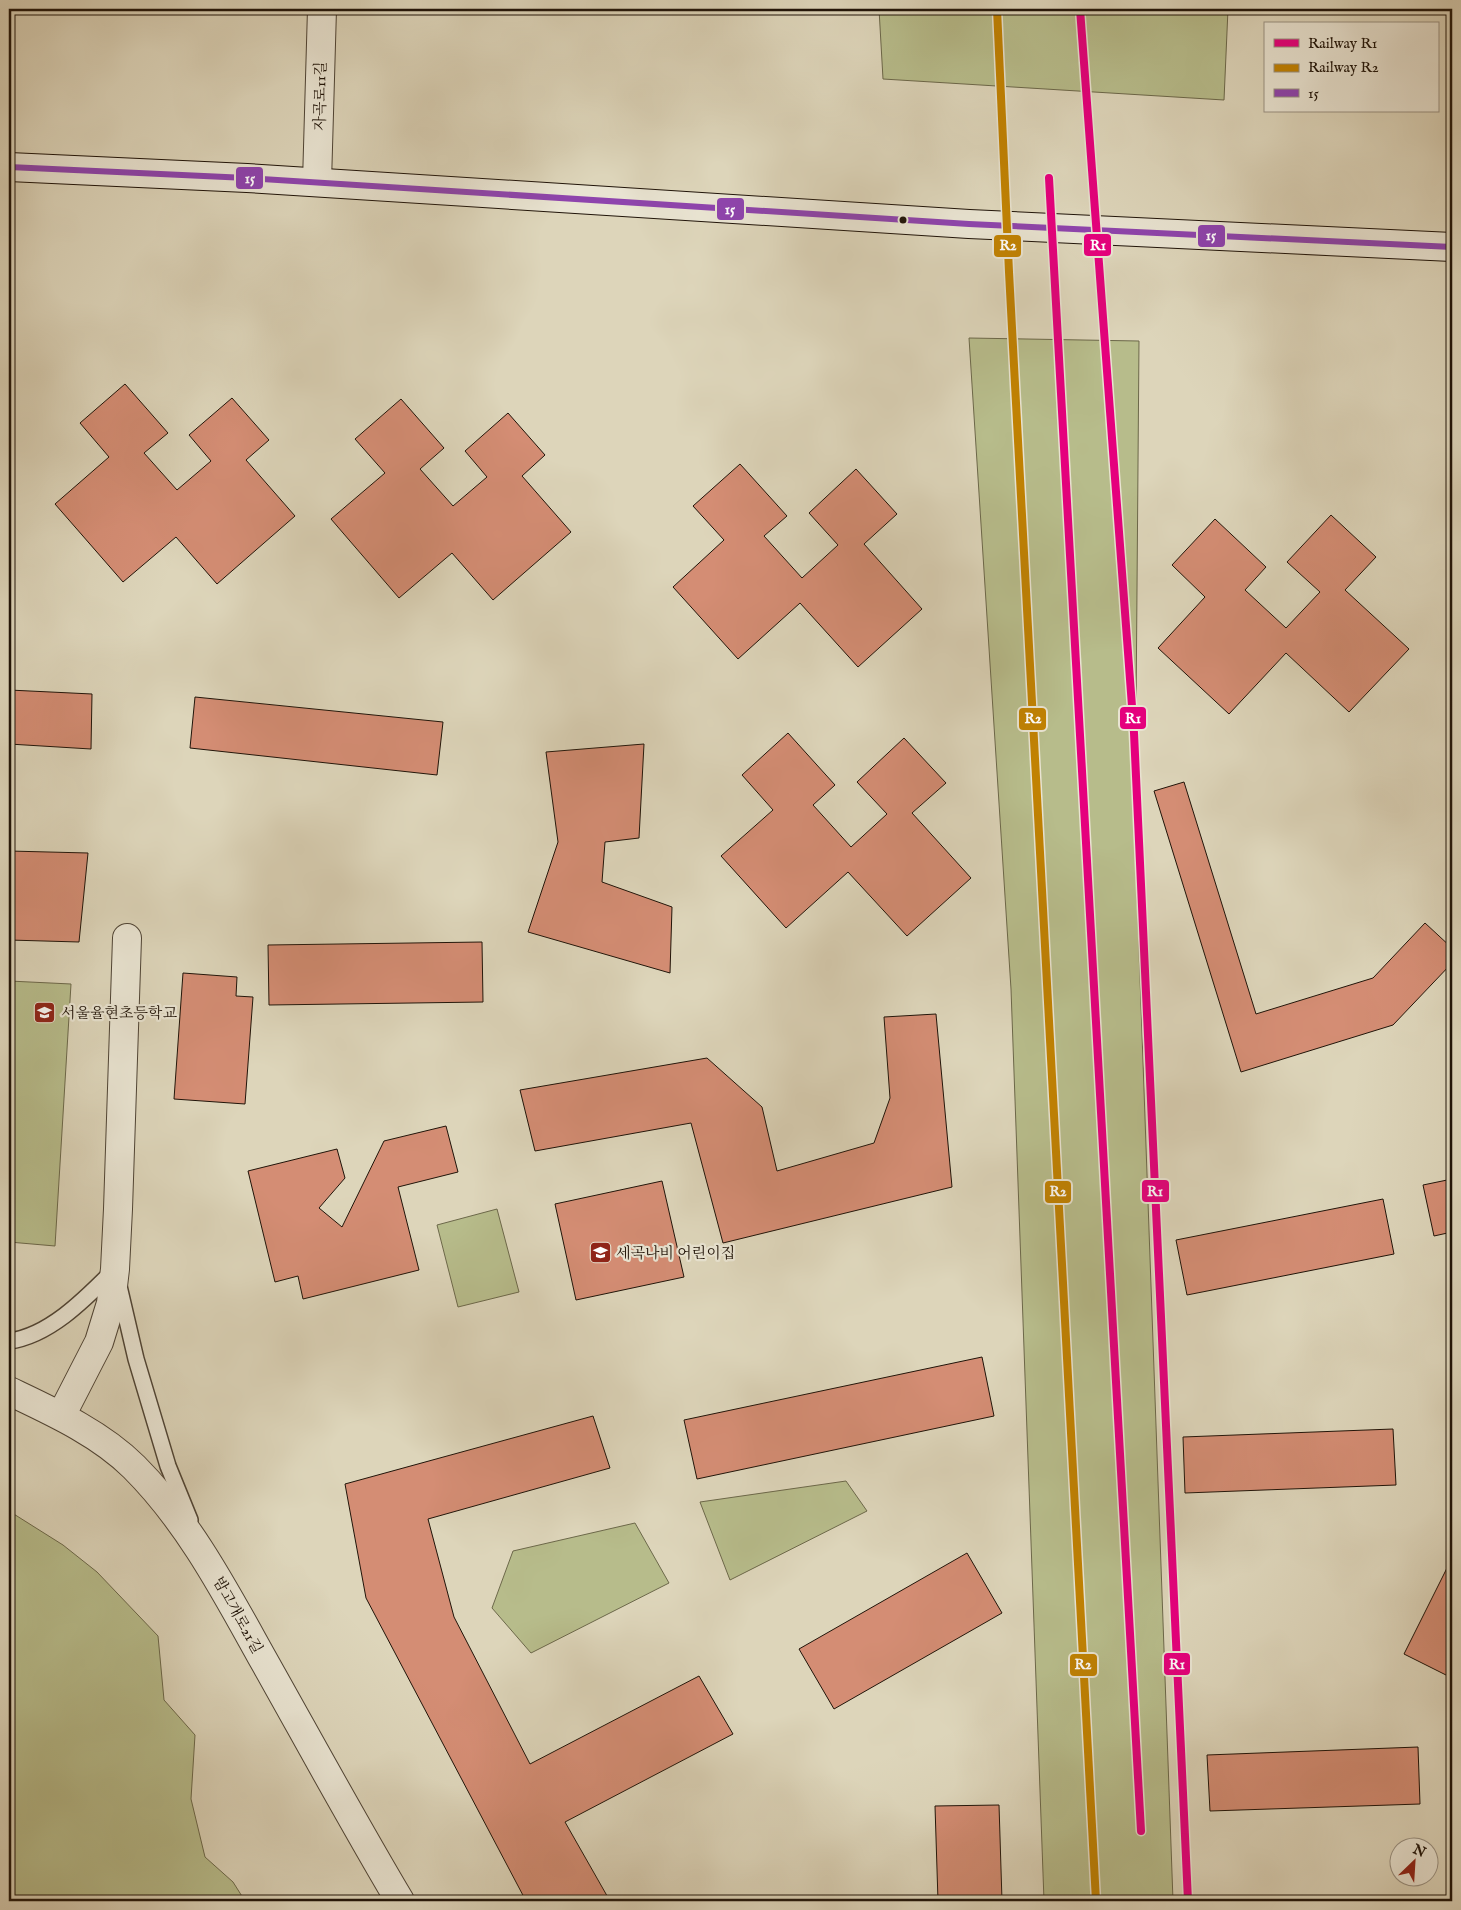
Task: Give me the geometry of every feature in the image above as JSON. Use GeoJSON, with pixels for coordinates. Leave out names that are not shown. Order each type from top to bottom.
{"type":"FeatureCollection","features":[{"type":"Feature","properties":{"kind":"main road","name":"자곡로11길"},"geometry":{"type":"LineString","coordinates":[[317,182],[322,9]]}},
{"type":"Feature","properties":{"kind":"main road"},"geometry":{"type":"LineString","coordinates":[[9,167],[317,182],[970,224],[1452,247]]}},
{"type":"Feature","properties":{"kind":"main road"},"geometry":{"type":"LineString","coordinates":[[61,1416],[99,1342],[111,1303],[115,1269],[127,938]]}},
{"type":"Feature","properties":{"kind":"main road","name":"밤고개로21길"},"geometry":{"type":"LineString","coordinates":[[9,1391],[61,1416],[95,1437],[133,1466],[160,1496],[203,1553],[400,1901]]}},
{"type":"Feature","properties":{"kind":"lane"},"geometry":{"type":"LineString","coordinates":[[9,1341],[29,1336],[63,1317],[78,1306],[115,1269]]}},
{"type":"Feature","properties":{"kind":"lane"},"geometry":{"type":"LineString","coordinates":[[115,1269],[136,1359],[168,1466],[203,1553]]}},
{"type":"Feature","properties":{"kind":"green space"},"geometry":{"type":"Polygon","coordinates":[[[879,9],[1228,9],[1224,100],[883,79],[879,9]]]}},
{"type":"Feature","properties":{"kind":"green space"},"geometry":{"type":"Polygon","coordinates":[[[969,338],[1139,341],[1135,838],[1173,1901],[1044,1901],[1011,989],[969,338]]]}},
{"type":"Feature","properties":{"kind":"green space"},"geometry":{"type":"Polygon","coordinates":[[[9,981],[71,984],[55,1246],[9,1242],[9,981]]]}},
{"type":"Feature","properties":{"kind":"green space"},"geometry":{"type":"Polygon","coordinates":[[[497,1209],[519,1292],[458,1307],[437,1225],[497,1209]]]}},
{"type":"Feature","properties":{"kind":"green space"},"geometry":{"type":"Polygon","coordinates":[[[846,1481],[867,1511],[730,1580],[700,1502],[846,1481]]]}},
{"type":"Feature","properties":{"kind":"green space"},"geometry":{"type":"Polygon","coordinates":[[[9,1511],[63,1545],[97,1572],[158,1636],[164,1700],[195,1735],[191,1799],[205,1857],[233,1882],[245,1901],[9,1901],[9,1511]]]}},
{"type":"Feature","properties":{"kind":"green space"},"geometry":{"type":"Polygon","coordinates":[[[635,1523],[669,1583],[531,1653],[492,1608],[513,1551],[635,1523]]]}},
{"type":"Feature","properties":{"kind":"building"},"geometry":{"type":"Polygon","coordinates":[[[125,384],[168,433],[144,453],[177,490],[211,461],[189,435],[232,398],[269,440],[246,460],[295,516],[217,584],[176,537],[123,582],[55,504],[109,457],[80,423],[125,384]]]}},
{"type":"Feature","properties":{"kind":"building"},"geometry":{"type":"Polygon","coordinates":[[[401,399],[444,448],[420,469],[453,506],[487,477],[465,451],[508,413],[545,455],[522,476],[571,532],[493,600],[452,553],[399,598],[331,519],[385,473],[355,439],[401,399]]]}},
{"type":"Feature","properties":{"kind":"building"},"geometry":{"type":"Polygon","coordinates":[[[740,464],[787,516],[764,536],[802,578],[838,545],[809,513],[856,469],[897,514],[864,544],[922,609],[858,667],[800,603],[738,659],[673,587],[724,540],[693,506],[740,464]]]}},
{"type":"Feature","properties":{"kind":"building"},"geometry":{"type":"Polygon","coordinates":[[[1331,515],[1376,557],[1345,590],[1409,649],[1349,712],[1286,653],[1229,714],[1158,648],[1205,597],[1172,565],[1215,519],[1266,567],[1245,590],[1286,628],[1320,592],[1287,562],[1331,515]]]}},
{"type":"Feature","properties":{"kind":"building"},"geometry":{"type":"Polygon","coordinates":[[[9,690],[92,694],[91,749],[9,744],[9,690]]]}},
{"type":"Feature","properties":{"kind":"building"},"geometry":{"type":"Polygon","coordinates":[[[195,697],[443,722],[437,775],[190,748],[195,697]]]}},
{"type":"Feature","properties":{"kind":"building"},"geometry":{"type":"Polygon","coordinates":[[[788,733],[835,785],[813,805],[851,847],[887,814],[857,782],[904,738],[946,783],[912,813],[971,878],[907,936],[848,872],[786,928],[721,856],[773,810],[742,775],[788,733]]]}},
{"type":"Feature","properties":{"kind":"building"},"geometry":{"type":"Polygon","coordinates":[[[644,744],[639,838],[605,842],[602,882],[672,907],[670,973],[528,932],[558,842],[546,752],[644,744]]]}},
{"type":"Feature","properties":{"kind":"building"},"geometry":{"type":"Polygon","coordinates":[[[1184,782],[1256,1014],[1373,978],[1425,923],[1452,948],[1452,963],[1393,1025],[1241,1072],[1154,791],[1184,782]]]}},
{"type":"Feature","properties":{"kind":"building"},"geometry":{"type":"Polygon","coordinates":[[[9,851],[88,853],[79,942],[9,940],[9,851]]]}},
{"type":"Feature","properties":{"kind":"building"},"geometry":{"type":"Polygon","coordinates":[[[482,942],[483,1002],[269,1005],[268,945],[482,942]]]}},
{"type":"Feature","properties":{"kind":"building"},"geometry":{"type":"Polygon","coordinates":[[[183,973],[237,977],[236,996],[253,997],[245,1104],[174,1099],[183,973]]]}},
{"type":"Feature","properties":{"kind":"building"},"geometry":{"type":"Polygon","coordinates":[[[936,1014],[952,1187],[723,1243],[691,1123],[535,1151],[520,1090],[707,1058],[762,1107],[777,1171],[874,1143],[890,1098],[884,1017],[936,1014]]]}},
{"type":"Feature","properties":{"kind":"building"},"geometry":{"type":"Polygon","coordinates":[[[446,1126],[458,1172],[398,1187],[419,1270],[303,1299],[298,1276],[275,1282],[248,1171],[337,1149],[345,1178],[319,1208],[342,1227],[384,1141],[446,1126]]]}},
{"type":"Feature","properties":{"kind":"building"},"geometry":{"type":"Polygon","coordinates":[[[1452,1179],[1452,1232],[1434,1236],[1423,1185],[1452,1179]]]}},
{"type":"Feature","properties":{"kind":"building"},"geometry":{"type":"Polygon","coordinates":[[[662,1181],[684,1277],[576,1300],[555,1204],[662,1181]]]}},
{"type":"Feature","properties":{"kind":"building"},"geometry":{"type":"Polygon","coordinates":[[[1383,1199],[1394,1254],[1187,1295],[1176,1240],[1383,1199]]]}},
{"type":"Feature","properties":{"kind":"building"},"geometry":{"type":"Polygon","coordinates":[[[982,1357],[994,1416],[697,1479],[684,1420],[982,1357]]]}},
{"type":"Feature","properties":{"kind":"building"},"geometry":{"type":"Polygon","coordinates":[[[593,1416],[610,1468],[428,1519],[454,1617],[530,1764],[699,1676],[733,1734],[565,1822],[610,1901],[526,1901],[366,1598],[345,1484],[593,1416]]]}},
{"type":"Feature","properties":{"kind":"building"},"geometry":{"type":"Polygon","coordinates":[[[1393,1429],[1396,1485],[1185,1493],[1183,1437],[1393,1429]]]}},
{"type":"Feature","properties":{"kind":"building"},"geometry":{"type":"Polygon","coordinates":[[[967,1553],[1002,1613],[834,1709],[799,1649],[967,1553]]]}},
{"type":"Feature","properties":{"kind":"building"},"geometry":{"type":"Polygon","coordinates":[[[1452,1558],[1452,1678],[1404,1654],[1452,1558]]]}},
{"type":"Feature","properties":{"kind":"building"},"geometry":{"type":"Polygon","coordinates":[[[1418,1747],[1420,1804],[1210,1811],[1207,1755],[1418,1747]]]}},
{"type":"Feature","properties":{"kind":"building"},"geometry":{"type":"Polygon","coordinates":[[[999,1805],[1002,1901],[938,1901],[935,1806],[999,1805]]]}},
{"type":"Feature","properties":{"kind":"rail line","name":"R2"},"geometry":{"type":"LineString","coordinates":[[997,9],[1009,272],[1096,1901]]}},
{"type":"Feature","properties":{"kind":"rail line","name":"R1"},"geometry":{"type":"LineString","coordinates":[[1080,9],[1134,733],[1188,1901]]}},
{"type":"Feature","properties":{"kind":"rail line","name":"R1"},"geometry":{"type":"LineString","coordinates":[[1049,178],[1141,1831]]}},
{"type":"Feature","properties":{"kind":"transit line","name":"15"},"geometry":{"type":"LineString","coordinates":[[9,167],[247,178],[969,224],[1452,247]]}},
{"type":"Feature","properties":{"kind":"place","name":"서울율현초등학교"},"geometry":{"type":"Point","coordinates":[45,1013]}},
{"type":"Feature","properties":{"kind":"place","name":"세곡나비 어린이집"},"geometry":{"type":"Point","coordinates":[600,1253]}}]}
